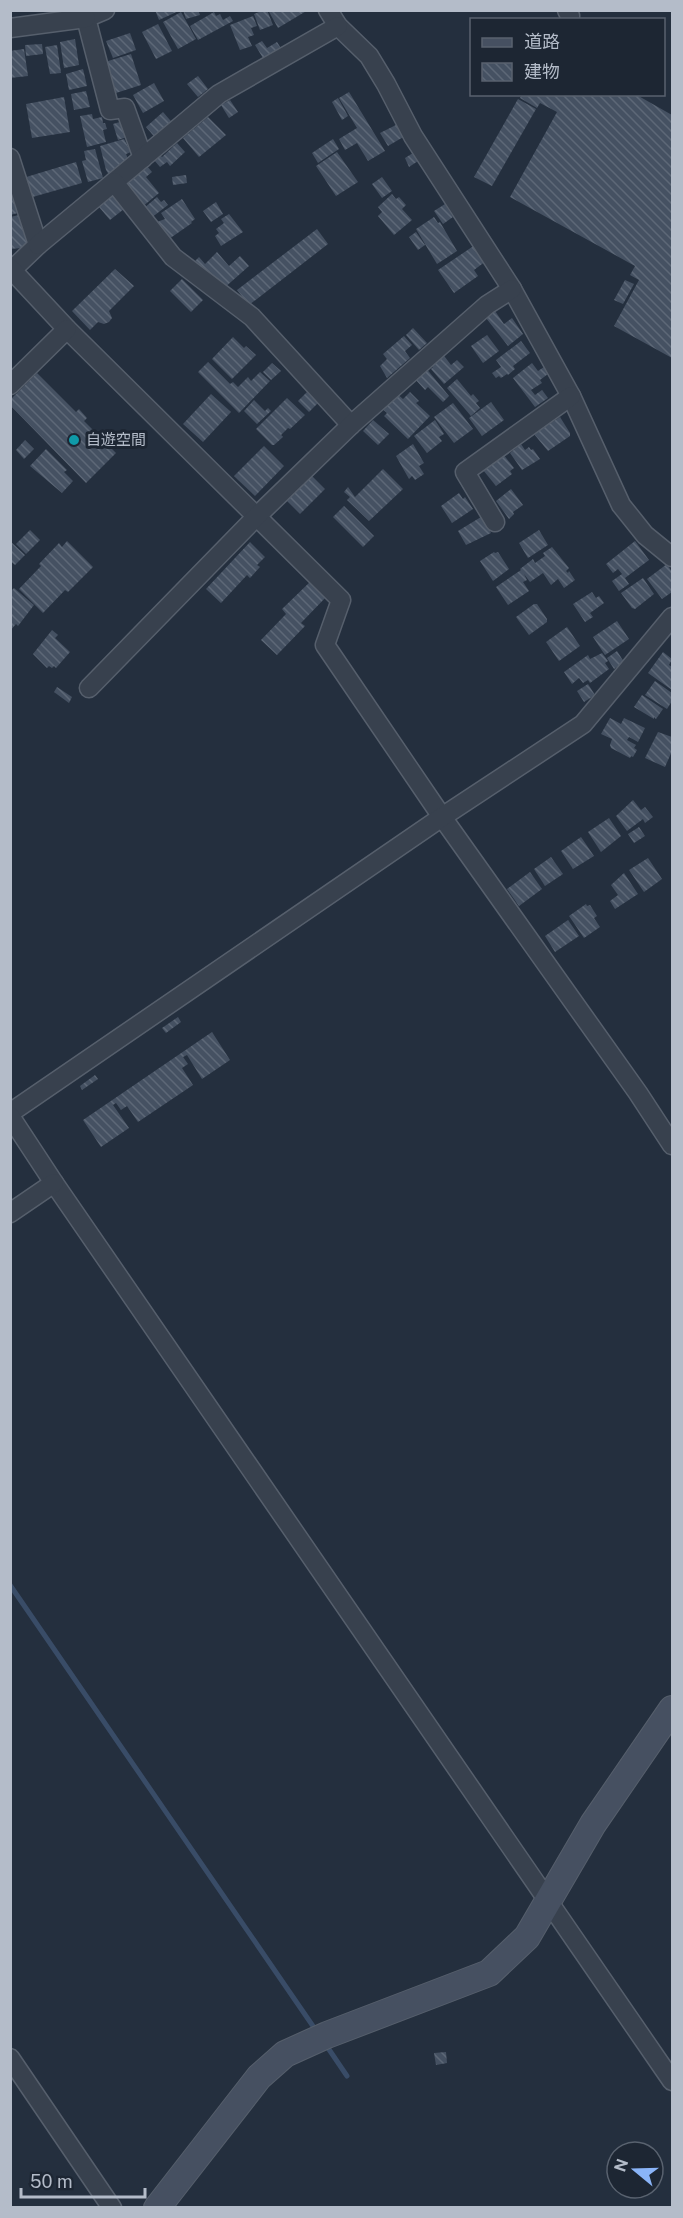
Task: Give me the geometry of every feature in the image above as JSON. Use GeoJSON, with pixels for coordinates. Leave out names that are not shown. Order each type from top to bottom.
{"type":"FeatureCollection","features":[{"type":"Feature","properties":{"kind":"street"},"geometry":{"type":"LineString","coordinates":[[10,28],[86,18],[105,10]]}},
{"type":"Feature","properties":{"kind":"street"},"geometry":{"type":"LineString","coordinates":[[86,18],[110,110],[125,108],[143,158]]}},
{"type":"Feature","properties":{"kind":"street"},"geometry":{"type":"LineString","coordinates":[[672,557],[645,535],[621,505],[571,396],[512,289],[413,136],[369,56],[333,18],[219,94],[11,269],[67,329],[341,600],[325,645],[442,817],[638,1093],[672,1145]]}},
{"type":"Feature","properties":{"kind":"street"},"geometry":{"type":"LineString","coordinates":[[10,158],[38,245]]}},
{"type":"Feature","properties":{"kind":"street"},"geometry":{"type":"LineString","coordinates":[[114,182],[173,257],[252,317],[351,425]]}},
{"type":"Feature","properties":{"kind":"street"},"geometry":{"type":"LineString","coordinates":[[89,688],[257,516],[351,425],[487,305],[512,289]]}},
{"type":"Feature","properties":{"kind":"street"},"geometry":{"type":"LineString","coordinates":[[10,385],[67,329]]}},
{"type":"Feature","properties":{"kind":"street"},"geometry":{"type":"LineString","coordinates":[[495,522],[465,472],[571,396]]}},
{"type":"Feature","properties":{"kind":"street"},"geometry":{"type":"LineString","coordinates":[[672,617],[583,724],[442,817],[10,1114],[54,1183],[672,2081]]}},
{"type":"Feature","properties":{"kind":"street"},"geometry":{"type":"LineString","coordinates":[[10,1213],[54,1183]]}},
{"type":"Feature","properties":{"kind":"street"},"geometry":{"type":"LineString","coordinates":[[156,2208],[259,2077],[285,2054],[327,2035],[489,1973],[527,1937],[593,1824],[672,1709]]}},
{"type":"Feature","properties":{"kind":"street"},"geometry":{"type":"LineString","coordinates":[[10,2058],[112,2208]]}},
{"type":"Feature","properties":{"kind":"building"},"geometry":{"type":"Polygon","coordinates":[[[155,10],[181,10],[159,20],[155,10]]]}},
{"type":"Feature","properties":{"kind":"building"},"geometry":{"type":"Polygon","coordinates":[[[183,10],[198,10],[200,15],[186,19],[183,10]]]}},
{"type":"Feature","properties":{"kind":"building"},"geometry":{"type":"Polygon","coordinates":[[[267,10],[273,25],[260,30],[254,14],[267,10]]]}},
{"type":"Feature","properties":{"kind":"building"},"geometry":{"type":"Polygon","coordinates":[[[268,10],[308,10],[278,28],[268,10]]]}},
{"type":"Feature","properties":{"kind":"building"},"geometry":{"type":"Polygon","coordinates":[[[181,12],[196,39],[178,49],[163,22],[181,12]]]}},
{"type":"Feature","properties":{"kind":"building"},"geometry":{"type":"Polygon","coordinates":[[[214,12],[216,16],[220,14],[223,20],[230,16],[233,21],[198,40],[190,26],[214,12]]]}},
{"type":"Feature","properties":{"kind":"building"},"geometry":{"type":"Polygon","coordinates":[[[253,16],[257,26],[251,28],[254,35],[248,37],[252,46],[240,50],[230,25],[253,16]]]}},
{"type":"Feature","properties":{"kind":"building"},"geometry":{"type":"Polygon","coordinates":[[[158,24],[172,51],[156,59],[142,32],[158,24]]]}},
{"type":"Feature","properties":{"kind":"building"},"geometry":{"type":"Polygon","coordinates":[[[130,33],[136,50],[113,58],[106,41],[130,33]]]}},
{"type":"Feature","properties":{"kind":"building"},"geometry":{"type":"Polygon","coordinates":[[[75,39],[79,65],[64,68],[60,42],[75,39]]]}},
{"type":"Feature","properties":{"kind":"building"},"geometry":{"type":"Polygon","coordinates":[[[262,41],[267,48],[277,42],[284,53],[266,63],[255,45],[262,41]]]}},
{"type":"Feature","properties":{"kind":"building"},"geometry":{"type":"Polygon","coordinates":[[[42,44],[43,54],[26,56],[25,45],[42,44]]]}},
{"type":"Feature","properties":{"kind":"building"},"geometry":{"type":"Polygon","coordinates":[[[57,45],[61,73],[50,74],[45,47],[57,45]]]}},
{"type":"Feature","properties":{"kind":"building"},"geometry":{"type":"Polygon","coordinates":[[[24,49],[28,76],[10,78],[10,51],[24,49]]]}},
{"type":"Feature","properties":{"kind":"building"},"geometry":{"type":"Polygon","coordinates":[[[131,54],[141,85],[116,93],[105,62],[131,54]]]}},
{"type":"Feature","properties":{"kind":"building"},"geometry":{"type":"Polygon","coordinates":[[[83,69],[87,86],[69,90],[66,74],[83,69]]]}},
{"type":"Feature","properties":{"kind":"building"},"geometry":{"type":"Polygon","coordinates":[[[198,76],[208,89],[198,97],[187,84],[198,76]]]}},
{"type":"Feature","properties":{"kind":"building"},"geometry":{"type":"Polygon","coordinates":[[[154,83],[164,101],[143,113],[133,95],[154,83]]]}},
{"type":"Feature","properties":{"kind":"building"},"geometry":{"type":"Polygon","coordinates":[[[86,91],[90,107],[74,110],[71,94],[86,91]]]}},
{"type":"Feature","properties":{"kind":"building"},"geometry":{"type":"Polygon","coordinates":[[[349,92],[385,151],[368,161],[357,143],[345,150],[339,139],[357,128],[339,98],[349,92]]]}},
{"type":"Feature","properties":{"kind":"building"},"geometry":{"type":"Polygon","coordinates":[[[521,96],[639,96],[672,115],[672,358],[614,326],[639,280],[630,275],[635,266],[510,197],[557,112],[540,103],[537,108],[520,98],[521,96]]]}},
{"type":"Feature","properties":{"kind":"building"},"geometry":{"type":"Polygon","coordinates":[[[64,97],[70,132],[32,138],[26,104],[64,97]]]}},
{"type":"Feature","properties":{"kind":"building"},"geometry":{"type":"Polygon","coordinates":[[[338,98],[348,116],[342,120],[332,102],[338,98]]]}},
{"type":"Feature","properties":{"kind":"building"},"geometry":{"type":"Polygon","coordinates":[[[518,99],[536,109],[492,186],[474,177],[518,99]]]}},
{"type":"Feature","properties":{"kind":"building"},"geometry":{"type":"Polygon","coordinates":[[[230,100],[238,112],[229,118],[221,105],[230,100]]]}},
{"type":"Feature","properties":{"kind":"building"},"geometry":{"type":"Polygon","coordinates":[[[163,112],[176,127],[158,141],[146,127],[163,112]]]}},
{"type":"Feature","properties":{"kind":"building"},"geometry":{"type":"Polygon","coordinates":[[[92,114],[93,119],[102,117],[105,123],[107,129],[103,130],[106,142],[87,147],[80,116],[92,114]]]}},
{"type":"Feature","properties":{"kind":"building"},"geometry":{"type":"Polygon","coordinates":[[[208,117],[226,135],[199,157],[183,138],[208,117]]]}},
{"type":"Feature","properties":{"kind":"building"},"geometry":{"type":"Polygon","coordinates":[[[123,121],[127,137],[118,140],[113,124],[123,121]]]}},
{"type":"Feature","properties":{"kind":"building"},"geometry":{"type":"Polygon","coordinates":[[[398,124],[405,136],[388,146],[380,133],[398,124]]]}},
{"type":"Feature","properties":{"kind":"building"},"geometry":{"type":"Polygon","coordinates":[[[124,139],[131,152],[126,154],[130,164],[111,178],[106,170],[100,146],[124,139]]]}},
{"type":"Feature","properties":{"kind":"building"},"geometry":{"type":"Polygon","coordinates":[[[333,139],[339,149],[318,163],[312,153],[333,139]]]}},
{"type":"Feature","properties":{"kind":"building"},"geometry":{"type":"Polygon","coordinates":[[[177,143],[185,152],[170,166],[167,162],[160,167],[154,160],[160,155],[162,157],[177,143]]]}},
{"type":"Feature","properties":{"kind":"building"},"geometry":{"type":"Polygon","coordinates":[[[95,149],[103,178],[88,182],[82,161],[86,160],[84,151],[95,149]]]}},
{"type":"Feature","properties":{"kind":"building"},"geometry":{"type":"Polygon","coordinates":[[[337,152],[358,182],[336,196],[316,166],[337,152]]]}},
{"type":"Feature","properties":{"kind":"building"},"geometry":{"type":"Polygon","coordinates":[[[413,153],[418,161],[409,167],[405,158],[413,153]]]}},
{"type":"Feature","properties":{"kind":"building"},"geometry":{"type":"Polygon","coordinates":[[[76,162],[82,183],[29,198],[23,178],[76,162]]]}},
{"type":"Feature","properties":{"kind":"building"},"geometry":{"type":"Polygon","coordinates":[[[147,166],[152,172],[146,177],[159,193],[142,207],[124,185],[147,166]]]}},
{"type":"Feature","properties":{"kind":"building"},"geometry":{"type":"Polygon","coordinates":[[[186,175],[187,183],[173,185],[172,177],[186,175]]]}},
{"type":"Feature","properties":{"kind":"building"},"geometry":{"type":"Polygon","coordinates":[[[382,177],[392,191],[382,198],[372,184],[382,177]]]}},
{"type":"Feature","properties":{"kind":"building"},"geometry":{"type":"Polygon","coordinates":[[[10,183],[22,212],[10,215],[10,183]]]}},
{"type":"Feature","properties":{"kind":"building"},"geometry":{"type":"Polygon","coordinates":[[[392,194],[396,199],[399,197],[406,205],[402,209],[412,220],[394,235],[378,216],[382,212],[378,207],[392,194]]]}},
{"type":"Feature","properties":{"kind":"building"},"geometry":{"type":"Polygon","coordinates":[[[112,195],[124,209],[110,220],[99,207],[112,195]]]}},
{"type":"Feature","properties":{"kind":"building"},"geometry":{"type":"Polygon","coordinates":[[[157,197],[168,205],[151,218],[143,209],[157,197]]]}},
{"type":"Feature","properties":{"kind":"building"},"geometry":{"type":"Polygon","coordinates":[[[182,199],[195,219],[169,239],[157,222],[165,219],[161,213],[182,199]]]}},
{"type":"Feature","properties":{"kind":"building"},"geometry":{"type":"Polygon","coordinates":[[[216,202],[223,214],[211,222],[203,211],[216,202]]]}},
{"type":"Feature","properties":{"kind":"building"},"geometry":{"type":"Polygon","coordinates":[[[445,204],[453,217],[443,224],[434,211],[445,204]]]}},
{"type":"Feature","properties":{"kind":"building"},"geometry":{"type":"Polygon","coordinates":[[[24,214],[31,242],[22,248],[10,249],[10,217],[24,214]]]}},
{"type":"Feature","properties":{"kind":"building"},"geometry":{"type":"Polygon","coordinates":[[[229,214],[243,232],[221,246],[215,236],[219,233],[216,229],[224,223],[221,219],[229,214]]]}},
{"type":"Feature","properties":{"kind":"building"},"geometry":{"type":"Polygon","coordinates":[[[434,217],[438,223],[440,222],[457,251],[437,264],[416,229],[434,217]]]}},
{"type":"Feature","properties":{"kind":"building"},"geometry":{"type":"Polygon","coordinates":[[[317,229],[328,244],[249,305],[237,290],[317,229]]]}},
{"type":"Feature","properties":{"kind":"building"},"geometry":{"type":"Polygon","coordinates":[[[416,232],[425,245],[418,250],[409,237],[416,232]]]}},
{"type":"Feature","properties":{"kind":"building"},"geometry":{"type":"Polygon","coordinates":[[[475,245],[486,261],[474,270],[478,276],[454,293],[438,270],[475,245]]]}},
{"type":"Feature","properties":{"kind":"building"},"geometry":{"type":"Polygon","coordinates":[[[217,252],[229,266],[240,256],[249,266],[223,289],[192,264],[199,257],[205,264],[217,252]]]}},
{"type":"Feature","properties":{"kind":"building"},"geometry":{"type":"Polygon","coordinates":[[[115,269],[134,286],[109,311],[112,318],[109,322],[104,324],[98,322],[90,330],[72,311],[115,269]]]}},
{"type":"Feature","properties":{"kind":"building"},"geometry":{"type":"Polygon","coordinates":[[[182,279],[203,300],[191,312],[170,291],[182,279]]]}},
{"type":"Feature","properties":{"kind":"building"},"geometry":{"type":"Polygon","coordinates":[[[625,280],[634,284],[623,304],[614,300],[625,280]]]}},
{"type":"Feature","properties":{"kind":"building"},"geometry":{"type":"Polygon","coordinates":[[[495,311],[504,324],[512,318],[523,334],[508,346],[486,318],[495,311]]]}},
{"type":"Feature","properties":{"kind":"building"},"geometry":{"type":"Polygon","coordinates":[[[413,328],[427,343],[419,350],[406,335],[413,328]]]}},
{"type":"Feature","properties":{"kind":"building"},"geometry":{"type":"Polygon","coordinates":[[[487,335],[499,351],[483,363],[471,346],[487,335]]]}},
{"type":"Feature","properties":{"kind":"building"},"geometry":{"type":"Polygon","coordinates":[[[404,336],[412,345],[405,351],[410,358],[387,378],[380,366],[387,359],[383,354],[404,336]]]}},
{"type":"Feature","properties":{"kind":"building"},"geometry":{"type":"Polygon","coordinates":[[[233,337],[244,348],[246,346],[256,355],[232,379],[212,359],[233,337]]]}},
{"type":"Feature","properties":{"kind":"building"},"geometry":{"type":"Polygon","coordinates":[[[521,341],[530,353],[513,366],[515,369],[508,375],[496,378],[492,373],[501,367],[496,360],[521,341]]]}},
{"type":"Feature","properties":{"kind":"building"},"geometry":{"type":"Polygon","coordinates":[[[442,353],[451,365],[457,360],[464,367],[444,384],[431,369],[433,367],[430,363],[442,353]]]}},
{"type":"Feature","properties":{"kind":"building"},"geometry":{"type":"Polygon","coordinates":[[[208,362],[230,384],[233,382],[238,387],[248,377],[251,381],[260,372],[270,381],[239,413],[198,372],[208,362]]]}},
{"type":"Feature","properties":{"kind":"building"},"geometry":{"type":"Polygon","coordinates":[[[272,363],[281,371],[271,380],[263,372],[272,363]]]}},
{"type":"Feature","properties":{"kind":"building"},"geometry":{"type":"Polygon","coordinates":[[[532,363],[538,371],[544,367],[548,374],[540,380],[542,383],[531,390],[535,395],[542,390],[548,398],[535,407],[513,378],[532,363]]]}},
{"type":"Feature","properties":{"kind":"building"},"geometry":{"type":"Polygon","coordinates":[[[425,367],[449,396],[443,402],[428,387],[425,390],[414,378],[425,367]]]}},
{"type":"Feature","properties":{"kind":"building","name":"自遊空間"},"geometry":{"type":"Polygon","coordinates":[[[37,373],[76,412],[79,409],[87,418],[84,421],[116,453],[86,483],[10,405],[10,400],[37,373]]]}},
{"type":"Feature","properties":{"kind":"building"},"geometry":{"type":"Polygon","coordinates":[[[457,379],[471,396],[473,394],[479,401],[476,403],[480,408],[471,416],[447,388],[457,379]]]}},
{"type":"Feature","properties":{"kind":"building"},"geometry":{"type":"Polygon","coordinates":[[[307,392],[318,403],[309,412],[298,401],[307,392]]]}},
{"type":"Feature","properties":{"kind":"building"},"geometry":{"type":"Polygon","coordinates":[[[395,392],[403,399],[410,392],[419,401],[416,403],[430,416],[408,439],[384,416],[387,413],[380,407],[395,392]]]}},
{"type":"Feature","properties":{"kind":"building"},"geometry":{"type":"Polygon","coordinates":[[[211,394],[231,412],[203,442],[183,424],[211,394]]]}},
{"type":"Feature","properties":{"kind":"building"},"geometry":{"type":"Polygon","coordinates":[[[287,398],[305,415],[290,429],[288,428],[281,435],[283,437],[272,445],[256,429],[287,398]]]}},
{"type":"Feature","properties":{"kind":"building"},"geometry":{"type":"Polygon","coordinates":[[[254,400],[265,411],[268,408],[271,411],[257,424],[244,411],[254,400]]]}},
{"type":"Feature","properties":{"kind":"building"},"geometry":{"type":"Polygon","coordinates":[[[491,402],[504,420],[482,436],[469,418],[491,402]]]}},
{"type":"Feature","properties":{"kind":"building"},"geometry":{"type":"Polygon","coordinates":[[[453,403],[473,429],[454,443],[434,417],[453,403]]]}},
{"type":"Feature","properties":{"kind":"building"},"geometry":{"type":"Polygon","coordinates":[[[560,417],[570,436],[548,451],[534,434],[560,417]]]}},
{"type":"Feature","properties":{"kind":"building"},"geometry":{"type":"Polygon","coordinates":[[[373,420],[389,434],[378,445],[363,431],[373,420]]]}},
{"type":"Feature","properties":{"kind":"building"},"geometry":{"type":"Polygon","coordinates":[[[435,420],[444,434],[439,437],[442,441],[427,453],[414,436],[435,420]]]}},
{"type":"Feature","properties":{"kind":"building"},"geometry":{"type":"Polygon","coordinates":[[[25,440],[34,449],[24,459],[16,450],[25,440]]]}},
{"type":"Feature","properties":{"kind":"building"},"geometry":{"type":"Polygon","coordinates":[[[413,444],[424,463],[419,466],[424,474],[415,480],[412,476],[409,479],[396,456],[413,444]]]}},
{"type":"Feature","properties":{"kind":"building"},"geometry":{"type":"Polygon","coordinates":[[[521,444],[525,450],[529,447],[533,449],[540,459],[522,470],[510,453],[521,444]]]}},
{"type":"Feature","properties":{"kind":"building"},"geometry":{"type":"Polygon","coordinates":[[[264,446],[284,466],[255,496],[234,476],[264,446]]]}},
{"type":"Feature","properties":{"kind":"building"},"geometry":{"type":"Polygon","coordinates":[[[46,449],[67,470],[64,472],[73,481],[62,493],[30,466],[46,449]]]}},
{"type":"Feature","properties":{"kind":"building"},"geometry":{"type":"Polygon","coordinates":[[[503,454],[514,468],[510,471],[512,474],[496,486],[483,470],[503,454]]]}},
{"type":"Feature","properties":{"kind":"building"},"geometry":{"type":"Polygon","coordinates":[[[383,469],[403,489],[369,521],[347,500],[350,497],[344,492],[348,487],[355,497],[383,469]]]}},
{"type":"Feature","properties":{"kind":"building"},"geometry":{"type":"Polygon","coordinates":[[[312,476],[325,489],[300,514],[287,501],[312,476]]]}},
{"type":"Feature","properties":{"kind":"building"},"geometry":{"type":"Polygon","coordinates":[[[511,489],[523,505],[513,512],[514,514],[509,519],[496,501],[511,489]]]}},
{"type":"Feature","properties":{"kind":"building"},"geometry":{"type":"Polygon","coordinates":[[[459,493],[463,499],[465,497],[473,509],[452,523],[441,506],[459,493]]]}},
{"type":"Feature","properties":{"kind":"building"},"geometry":{"type":"Polygon","coordinates":[[[344,506],[374,536],[363,547],[333,517],[344,506]]]}},
{"type":"Feature","properties":{"kind":"building"},"geometry":{"type":"Polygon","coordinates":[[[481,517],[491,533],[466,545],[458,531],[481,517]]]}},
{"type":"Feature","properties":{"kind":"building"},"geometry":{"type":"Polygon","coordinates":[[[30,530],[40,540],[26,554],[16,544],[30,530]]]}},
{"type":"Feature","properties":{"kind":"building"},"geometry":{"type":"Polygon","coordinates":[[[539,530],[548,545],[528,558],[519,543],[539,530]]]}},
{"type":"Feature","properties":{"kind":"building"},"geometry":{"type":"Polygon","coordinates":[[[10,541],[25,555],[15,565],[10,561],[10,541]]]}},
{"type":"Feature","properties":{"kind":"building"},"geometry":{"type":"Polygon","coordinates":[[[67,541],[93,567],[68,592],[65,590],[43,613],[19,589],[59,543],[62,547],[67,541]]]}},
{"type":"Feature","properties":{"kind":"building"},"geometry":{"type":"Polygon","coordinates":[[[635,541],[649,560],[625,578],[629,584],[619,591],[612,581],[622,574],[618,569],[613,573],[606,564],[635,541]]]}},
{"type":"Feature","properties":{"kind":"building"},"geometry":{"type":"Polygon","coordinates":[[[250,542],[265,557],[257,565],[260,567],[250,578],[247,575],[221,603],[206,589],[250,542]]]}},
{"type":"Feature","properties":{"kind":"building"},"geometry":{"type":"Polygon","coordinates":[[[552,547],[569,568],[566,571],[568,573],[569,571],[575,580],[564,588],[558,579],[551,585],[543,573],[530,582],[524,574],[527,580],[523,582],[529,591],[508,605],[496,587],[533,559],[535,563],[545,556],[543,553],[552,547]]]}},
{"type":"Feature","properties":{"kind":"building"},"geometry":{"type":"Polygon","coordinates":[[[498,552],[509,569],[493,581],[480,561],[498,552]]]}},
{"type":"Feature","properties":{"kind":"building"},"geometry":{"type":"Polygon","coordinates":[[[667,564],[672,572],[672,592],[662,599],[647,579],[667,564]]]}},
{"type":"Feature","properties":{"kind":"building"},"geometry":{"type":"Polygon","coordinates":[[[643,578],[654,594],[635,609],[621,593],[643,578]]]}},
{"type":"Feature","properties":{"kind":"building"},"geometry":{"type":"Polygon","coordinates":[[[311,581],[327,596],[301,623],[305,626],[277,655],[261,640],[286,614],[282,609],[311,581]]]}},
{"type":"Feature","properties":{"kind":"building"},"geometry":{"type":"Polygon","coordinates":[[[14,588],[34,605],[18,626],[16,624],[10,631],[10,592],[14,588]]]}},
{"type":"Feature","properties":{"kind":"building"},"geometry":{"type":"Polygon","coordinates":[[[592,592],[604,603],[590,613],[593,617],[585,622],[573,604],[592,592]]]}},
{"type":"Feature","properties":{"kind":"building"},"geometry":{"type":"Polygon","coordinates":[[[537,604],[547,622],[529,635],[516,617],[537,604]]]}},
{"type":"Feature","properties":{"kind":"building"},"geometry":{"type":"Polygon","coordinates":[[[617,621],[629,639],[605,655],[593,637],[617,621]]]}},
{"type":"Feature","properties":{"kind":"building"},"geometry":{"type":"Polygon","coordinates":[[[567,627],[580,646],[559,661],[546,642],[567,627]]]}},
{"type":"Feature","properties":{"kind":"building"},"geometry":{"type":"Polygon","coordinates":[[[52,630],[58,635],[55,638],[70,652],[56,668],[49,666],[47,668],[33,654],[52,630]]]}},
{"type":"Feature","properties":{"kind":"building"},"geometry":{"type":"Polygon","coordinates":[[[617,651],[624,662],[614,669],[607,658],[617,651]]]}},
{"type":"Feature","properties":{"kind":"building"},"geometry":{"type":"Polygon","coordinates":[[[663,652],[672,659],[669,665],[672,667],[672,690],[648,673],[663,652]]]}},
{"type":"Feature","properties":{"kind":"building"},"geometry":{"type":"Polygon","coordinates":[[[602,653],[608,661],[605,663],[609,669],[590,683],[588,680],[583,683],[579,678],[572,684],[564,672],[588,655],[590,659],[602,653]]]}},
{"type":"Feature","properties":{"kind":"building"},"geometry":{"type":"Polygon","coordinates":[[[655,681],[672,693],[672,701],[667,709],[645,695],[655,681]]]}},
{"type":"Feature","properties":{"kind":"building"},"geometry":{"type":"Polygon","coordinates":[[[588,684],[595,695],[584,702],[577,691],[588,684]]]}},
{"type":"Feature","properties":{"kind":"building"},"geometry":{"type":"Polygon","coordinates":[[[57,687],[72,697],[69,703],[54,692],[57,687]]]}},
{"type":"Feature","properties":{"kind":"building"},"geometry":{"type":"Polygon","coordinates":[[[642,695],[663,709],[656,719],[634,707],[642,695]]]}},
{"type":"Feature","properties":{"kind":"building"},"geometry":{"type":"Polygon","coordinates":[[[610,718],[621,724],[624,718],[645,728],[638,742],[629,737],[627,740],[636,745],[634,748],[637,750],[633,757],[630,758],[611,748],[612,739],[601,734],[610,718]]]}},
{"type":"Feature","properties":{"kind":"building"},"geometry":{"type":"Polygon","coordinates":[[[658,732],[672,737],[672,751],[665,767],[645,758],[658,732]]]}},
{"type":"Feature","properties":{"kind":"building"},"geometry":{"type":"Polygon","coordinates":[[[633,800],[641,810],[645,807],[653,817],[645,823],[643,819],[627,831],[616,816],[633,800]]]}},
{"type":"Feature","properties":{"kind":"building"},"geometry":{"type":"Polygon","coordinates":[[[609,818],[621,836],[601,852],[588,832],[609,818]]]}},
{"type":"Feature","properties":{"kind":"building"},"geometry":{"type":"Polygon","coordinates":[[[639,827],[645,836],[634,843],[628,834],[639,827]]]}},
{"type":"Feature","properties":{"kind":"building"},"geometry":{"type":"Polygon","coordinates":[[[581,837],[594,856],[573,869],[561,851],[581,837]]]}},
{"type":"Feature","properties":{"kind":"building"},"geometry":{"type":"Polygon","coordinates":[[[551,857],[563,874],[545,886],[534,869],[551,857]]]}},
{"type":"Feature","properties":{"kind":"building"},"geometry":{"type":"Polygon","coordinates":[[[648,858],[662,879],[644,892],[629,870],[648,858]]]}},
{"type":"Feature","properties":{"kind":"building"},"geometry":{"type":"Polygon","coordinates":[[[530,872],[542,889],[519,906],[507,889],[530,872]]]}},
{"type":"Feature","properties":{"kind":"building"},"geometry":{"type":"Polygon","coordinates":[[[624,873],[638,894],[615,909],[610,901],[618,895],[611,885],[624,873]]]}},
{"type":"Feature","properties":{"kind":"building"},"geometry":{"type":"Polygon","coordinates":[[[586,904],[590,905],[597,916],[594,918],[600,927],[584,938],[569,916],[586,904]]]}},
{"type":"Feature","properties":{"kind":"building"},"geometry":{"type":"Polygon","coordinates":[[[568,920],[579,936],[555,952],[545,936],[568,920]]]}},
{"type":"Feature","properties":{"kind":"building"},"geometry":{"type":"Polygon","coordinates":[[[178,1017],[181,1022],[166,1033],[162,1028],[178,1017]]]}},
{"type":"Feature","properties":{"kind":"building"},"geometry":{"type":"Polygon","coordinates":[[[212,1032],[230,1060],[202,1079],[187,1055],[183,1057],[188,1064],[182,1068],[193,1085],[138,1122],[127,1106],[121,1110],[116,1103],[113,1105],[129,1128],[101,1147],[83,1120],[212,1032]]]}},
{"type":"Feature","properties":{"kind":"building"},"geometry":{"type":"Polygon","coordinates":[[[95,1075],[98,1079],[82,1090],[80,1086],[95,1075]]]}},
{"type":"Feature","properties":{"kind":"building"},"geometry":{"type":"Polygon","coordinates":[[[446,2052],[447,2063],[436,2065],[434,2053],[446,2052]]]}},
{"type":"Feature","properties":{"kind":"waterway"},"geometry":{"type":"LineString","coordinates":[[10,1585],[317,2032]]}},
{"type":"Feature","properties":{"kind":"waterway"},"geometry":{"type":"LineString","coordinates":[[326,2045],[347,2076]]}},
{"type":"Feature","properties":{"kind":"place","name":"自遊空間"},"geometry":{"type":"Point","coordinates":[74,440]}}]}
